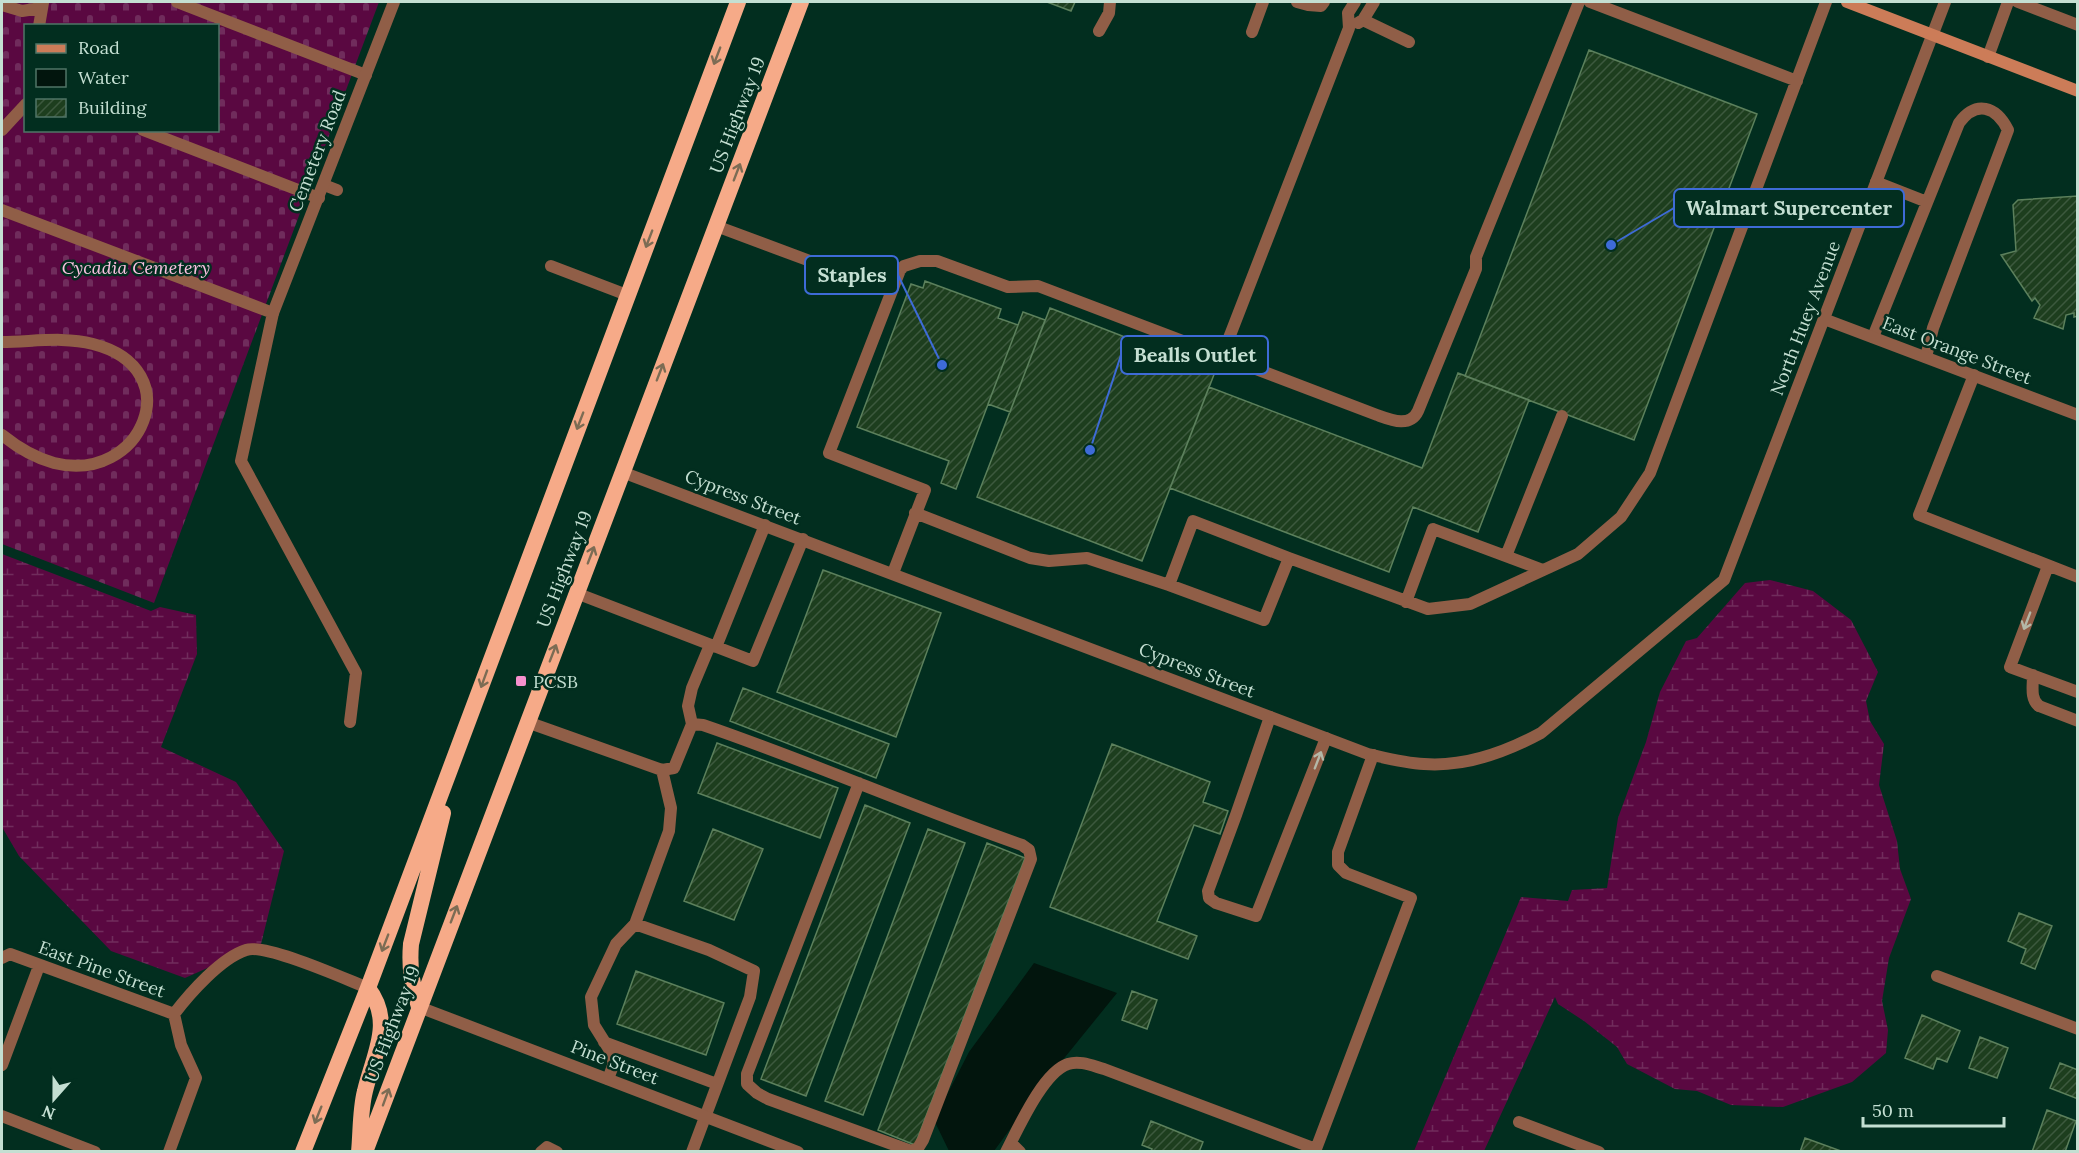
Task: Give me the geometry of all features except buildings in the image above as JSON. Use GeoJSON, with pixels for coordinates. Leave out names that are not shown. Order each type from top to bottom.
{"type":"FeatureCollection","features":[{"type":"Feature","properties":{"kind":"highway","name":"US Highway 19"},"geometry":{"type":"LineString","coordinates":[[303,1152],[368,988],[738,2]]}},
{"type":"Feature","properties":{"kind":"highway","name":"US Highway 19"},"geometry":{"type":"LineString","coordinates":[[365,1152],[801,2]]}},
{"type":"Feature","properties":{"kind":"highway"},"geometry":{"type":"LineString","coordinates":[[419,1007],[411,983],[411,944],[457,751]]}},
{"type":"Feature","properties":{"kind":"highway"},"geometry":{"type":"LineString","coordinates":[[359,1152],[364,1093],[381,1034],[378,1001],[368,988]]}},
{"type":"Feature","properties":{"kind":"main road"},"geometry":{"type":"LineString","coordinates":[[1847,2],[2078,91]]}},
{"type":"Feature","properties":{"kind":"street"},"geometry":{"type":"LineString","coordinates":[[177,2],[366,75]]}},
{"type":"Feature","properties":{"kind":"street","name":"Cemetery Road"},"geometry":{"type":"LineString","coordinates":[[350,722],[356,673],[241,460],[273,313],[394,2]]}},
{"type":"Feature","properties":{"kind":"street"},"geometry":{"type":"LineString","coordinates":[[1099,31],[1109,13],[1110,2]]}},
{"type":"Feature","properties":{"kind":"street"},"geometry":{"type":"LineString","coordinates":[[1252,32],[1263,2]]}},
{"type":"Feature","properties":{"kind":"street"},"geometry":{"type":"LineString","coordinates":[[1297,2],[1321,6],[1324,2]]}},
{"type":"Feature","properties":{"kind":"street"},"geometry":{"type":"LineString","coordinates":[[1222,356],[1349,28],[1348,12],[1355,2]]}},
{"type":"Feature","properties":{"kind":"street"},"geometry":{"type":"LineString","coordinates":[[1349,28],[1363,20],[1374,2]]}},
{"type":"Feature","properties":{"kind":"street"},"geometry":{"type":"LineString","coordinates":[[893,573],[925,490],[829,453],[900,270],[904,266],[920,261],[938,261],[1008,287],[1038,286],[1395,421],[1406,422],[1415,417],[1476,268],[1476,257],[1579,2]]}},
{"type":"Feature","properties":{"kind":"street"},"geometry":{"type":"LineString","coordinates":[[1590,2],[1797,81]]}},
{"type":"Feature","properties":{"kind":"street"},"geometry":{"type":"LineString","coordinates":[[1169,585],[1193,521],[1428,609],[1470,604],[1578,554],[1621,517],[1650,473],[1826,2]]}},
{"type":"Feature","properties":{"kind":"street","name":"North Huey Avenue"},"geometry":{"type":"LineString","coordinates":[[1724,580],[1945,2]]}},
{"type":"Feature","properties":{"kind":"street"},"geometry":{"type":"LineString","coordinates":[[1988,57],[2008,2]]}},
{"type":"Feature","properties":{"kind":"street"},"geometry":{"type":"LineString","coordinates":[[2018,2],[2078,25]]}},
{"type":"Feature","properties":{"kind":"street"},"geometry":{"type":"LineString","coordinates":[[2,4],[22,10],[43,5],[39,24]]}},
{"type":"Feature","properties":{"kind":"street"},"geometry":{"type":"LineString","coordinates":[[1363,20],[1409,42]]}},
{"type":"Feature","properties":{"kind":"street"},"geometry":{"type":"LineString","coordinates":[[2,130],[24,106]]}},
{"type":"Feature","properties":{"kind":"street"},"geometry":{"type":"LineString","coordinates":[[1873,337],[1959,123],[1966,113],[1975,108],[1985,109],[1998,116],[2008,130],[1933,328],[1926,357]]}},
{"type":"Feature","properties":{"kind":"street"},"geometry":{"type":"LineString","coordinates":[[148,132],[319,198]]}},
{"type":"Feature","properties":{"kind":"street"},"geometry":{"type":"LineString","coordinates":[[1876,182],[1927,202]]}},
{"type":"Feature","properties":{"kind":"street"},"geometry":{"type":"LineString","coordinates":[[324,185],[337,190]]}},
{"type":"Feature","properties":{"kind":"street"},"geometry":{"type":"LineString","coordinates":[[2,210],[273,313]]}},
{"type":"Feature","properties":{"kind":"street"},"geometry":{"type":"LineString","coordinates":[[716,226],[810,261],[839,267],[871,264],[891,271],[900,270]]}},
{"type":"Feature","properties":{"kind":"street"},"geometry":{"type":"LineString","coordinates":[[552,266],[627,295]]}},
{"type":"Feature","properties":{"kind":"street","name":"East Orange Street"},"geometry":{"type":"LineString","coordinates":[[1824,319],[2078,415]]}},
{"type":"Feature","properties":{"kind":"street"},"geometry":{"type":"LineString","coordinates":[[2,342],[72,341],[93,344],[109,350],[125,358],[137,370],[145,385],[148,411],[127,446],[113,458],[92,465],[51,463],[24,450],[2,435]]}},
{"type":"Feature","properties":{"kind":"street"},"geometry":{"type":"LineString","coordinates":[[1974,375],[1919,515],[2078,578]]}},
{"type":"Feature","properties":{"kind":"street"},"geometry":{"type":"LineString","coordinates":[[1506,556],[1562,416]]}},
{"type":"Feature","properties":{"kind":"street","name":"Cypress Street"},"geometry":{"type":"LineString","coordinates":[[622,472],[1373,755],[1432,764],[1476,759],[1521,744],[1541,733],[1724,580]]}},
{"type":"Feature","properties":{"kind":"street"},"geometry":{"type":"LineString","coordinates":[[915,513],[1030,558],[1049,561],[1087,558],[1169,585],[1264,621],[1288,558]]}},
{"type":"Feature","properties":{"kind":"street"},"geometry":{"type":"LineString","coordinates":[[527,722],[662,770],[674,768],[693,724],[688,706],[692,688],[713,646],[765,525]]}},
{"type":"Feature","properties":{"kind":"street"},"geometry":{"type":"LineString","coordinates":[[1406,602],[1433,530],[1543,570]]}},
{"type":"Feature","properties":{"kind":"street"},"geometry":{"type":"LineString","coordinates":[[576,593],[753,661],[803,539]]}},
{"type":"Feature","properties":{"kind":"street"},"geometry":{"type":"LineString","coordinates":[[2048,566],[2010,667],[2078,692]]}},
{"type":"Feature","properties":{"kind":"street"},"geometry":{"type":"LineString","coordinates":[[2033,675],[2034,702],[2078,721]]}},
{"type":"Feature","properties":{"kind":"street"},"geometry":{"type":"LineString","coordinates":[[1270,717],[1208,891],[1209,898],[1216,903],[1256,916],[1326,738]]}},
{"type":"Feature","properties":{"kind":"street"},"geometry":{"type":"LineString","coordinates":[[693,724],[704,725],[773,749],[1029,850],[1030,859],[923,1140],[918,1148],[911,1151],[768,1099],[747,1084],[747,1074],[859,783]]}},
{"type":"Feature","properties":{"kind":"street"},"geometry":{"type":"LineString","coordinates":[[1013,1149],[1039,1091],[1066,1064],[1081,1063],[1104,1069],[1315,1150],[1411,898],[1346,873],[1338,865],[1338,852],[1373,755]]}},
{"type":"Feature","properties":{"kind":"street"},"geometry":{"type":"LineString","coordinates":[[608,1079],[614,1063],[594,1025],[591,997],[616,944],[635,924],[669,831],[671,808],[662,770]]}},
{"type":"Feature","properties":{"kind":"street"},"geometry":{"type":"LineString","coordinates":[[635,924],[709,950],[754,971],[750,997],[692,1152]]}},
{"type":"Feature","properties":{"kind":"street","name":"East Pine Street"},"geometry":{"type":"LineString","coordinates":[[6,956],[174,1014],[189,994],[211,974],[247,949],[270,951],[368,988]]}},
{"type":"Feature","properties":{"kind":"street"},"geometry":{"type":"LineString","coordinates":[[2,1065],[39,966]]}},
{"type":"Feature","properties":{"kind":"street"},"geometry":{"type":"LineString","coordinates":[[1937,976],[2078,1029]]}},
{"type":"Feature","properties":{"kind":"street","name":"Pine Street"},"geometry":{"type":"LineString","coordinates":[[419,1007],[798,1152]]}},
{"type":"Feature","properties":{"kind":"street"},"geometry":{"type":"LineString","coordinates":[[169,1152],[196,1078],[181,1045],[174,1014]]}},
{"type":"Feature","properties":{"kind":"street"},"geometry":{"type":"LineString","coordinates":[[604,1042],[717,1084]]}},
{"type":"Feature","properties":{"kind":"street"},"geometry":{"type":"LineString","coordinates":[[2,1116],[95,1152]]}},
{"type":"Feature","properties":{"kind":"street"},"geometry":{"type":"LineString","coordinates":[[1520,1122],[1599,1152]]}},
{"type":"Feature","properties":{"kind":"street"},"geometry":{"type":"LineString","coordinates":[[541,1152],[547,1148],[557,1152]]}},
{"type":"Feature","properties":{"kind":"green space","name":"Cycadia Cemetery"},"geometry":{"type":"Polygon","coordinates":[[[2,2],[379,2],[154,603],[2,544],[2,2]]]}},
{"type":"Feature","properties":{"kind":"green space"},"geometry":{"type":"Polygon","coordinates":[[[2,554],[151,611],[160,607],[196,615],[197,654],[161,747],[236,782],[284,851],[261,944],[185,978],[111,951],[19,856],[2,827],[2,554]]]}},
{"type":"Feature","properties":{"kind":"green space"},"geometry":{"type":"Polygon","coordinates":[[[1770,580],[1813,591],[1851,620],[1878,672],[1866,701],[1870,721],[1884,744],[1879,785],[1897,841],[1900,869],[1911,899],[1889,958],[1882,1001],[1888,1030],[1886,1053],[1852,1082],[1783,1107],[1731,1105],[1697,1091],[1675,1089],[1627,1064],[1617,1047],[1558,1004],[1555,997],[1484,1151],[1414,1151],[1521,897],[1568,901],[1572,890],[1607,888],[1618,818],[1646,742],[1660,692],[1686,641],[1697,638],[1745,583],[1770,580]]]}},
{"type":"Feature","properties":{"kind":"water"},"geometry":{"type":"Polygon","coordinates":[[[1034,963],[1117,993],[1040,1088],[994,1151],[949,1151],[934,1120],[969,1052],[1034,963]]]}},
{"type":"Feature","properties":{"kind":"place","name":"Walmart Supercenter"},"geometry":{"type":"Point","coordinates":[1611,245]}},
{"type":"Feature","properties":{"kind":"place","name":"Staples"},"geometry":{"type":"Point","coordinates":[942,365]}},
{"type":"Feature","properties":{"kind":"place","name":"Bealls Outlet"},"geometry":{"type":"Point","coordinates":[1090,450]}},
{"type":"Feature","properties":{"kind":"place","name":"PCSB"},"geometry":{"type":"Point","coordinates":[521,681]}}]}
